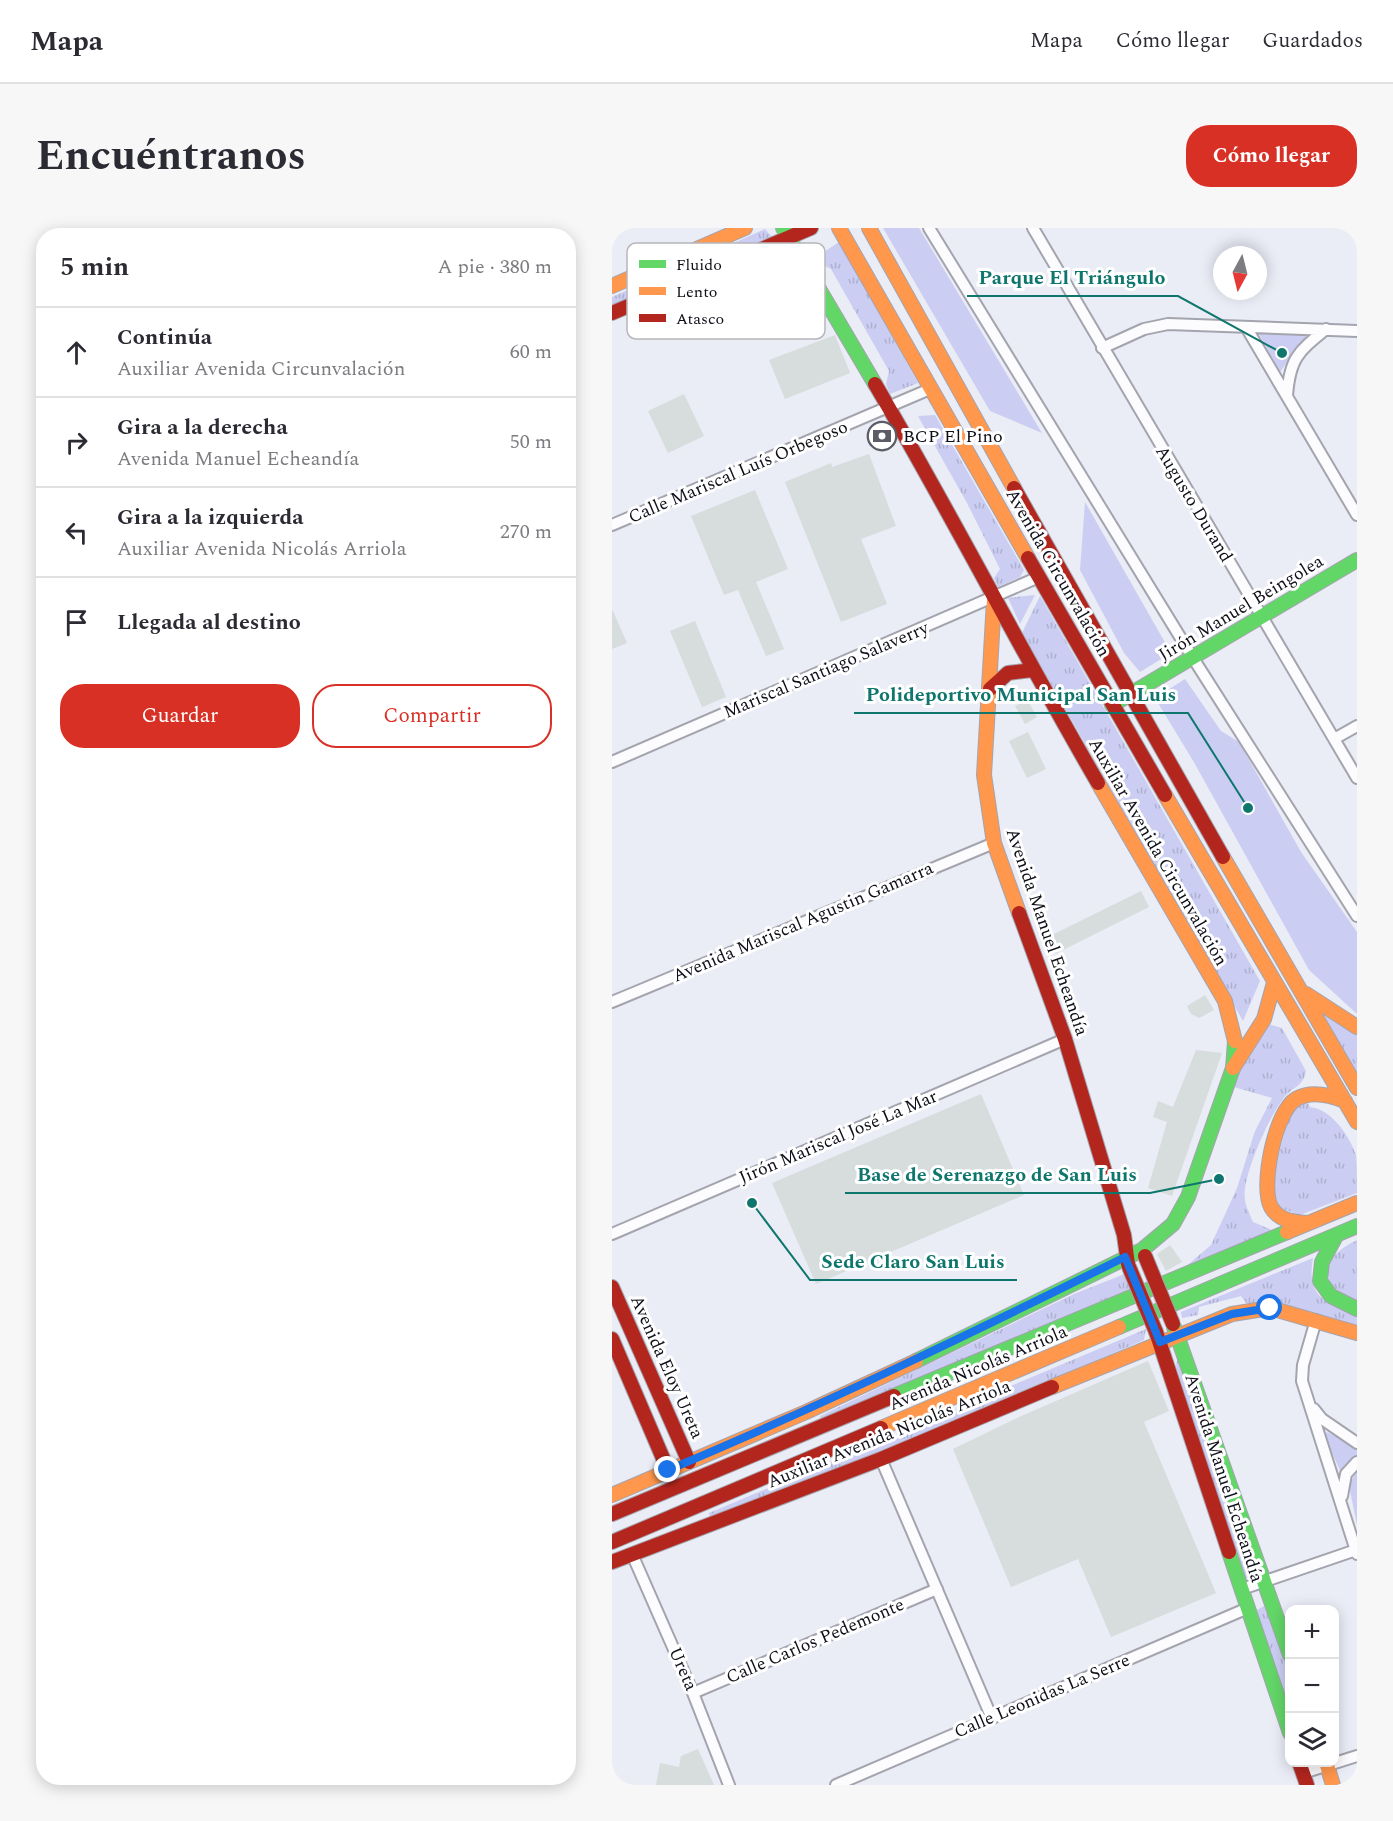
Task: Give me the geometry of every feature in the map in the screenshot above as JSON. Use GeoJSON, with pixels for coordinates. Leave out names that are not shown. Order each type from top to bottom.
{"type":"FeatureCollection","features":[{"type":"Feature","properties":{"kind":"street"},"geometry":{"type":"LineString","coordinates":[[711,243],[745,228]]}},
{"type":"Feature","properties":{"kind":"street"},"geometry":{"type":"LineString","coordinates":[[764,243],[786,233],[811,228]]}},
{"type":"Feature","properties":{"kind":"street","name":"Avenida Circunvalación"},"geometry":{"type":"LineString","coordinates":[[839,228],[1112,705],[1357,1122]]}},
{"type":"Feature","properties":{"kind":"street","name":"Avenida Circunvalación"},"geometry":{"type":"LineString","coordinates":[[869,228],[1129,695],[1357,1088]]}},
{"type":"Feature","properties":{"kind":"street"},"geometry":{"type":"LineString","coordinates":[[929,228],[1193,658],[1357,916]]}},
{"type":"Feature","properties":{"kind":"street","name":"Augusto Durand"},"geometry":{"type":"LineString","coordinates":[[1033,228],[1357,778]]}},
{"type":"Feature","properties":{"kind":"street"},"geometry":{"type":"LineString","coordinates":[[612,286],[627,279]]}},
{"type":"Feature","properties":{"kind":"street","name":"Auxiliar Avenida Circunvalación"},"geometry":{"type":"LineString","coordinates":[[825,299],[934,484],[1032,670],[1217,988],[1234,1024],[1236,1046],[1233,1068],[1188,1197],[1173,1224],[1143,1253]]}},
{"type":"Feature","properties":{"kind":"street"},"geometry":{"type":"LineString","coordinates":[[612,313],[627,306]]}},
{"type":"Feature","properties":{"kind":"street"},"geometry":{"type":"LineString","coordinates":[[1102,348],[1144,329],[1168,324],[1357,331]]}},
{"type":"Feature","properties":{"kind":"street"},"geometry":{"type":"LineString","coordinates":[[1246,327],[1357,515]]}},
{"type":"Feature","properties":{"kind":"street"},"geometry":{"type":"LineString","coordinates":[[1287,395],[1289,368],[1304,347],[1326,329]]}},
{"type":"Feature","properties":{"kind":"street","name":"Calle Mariscal Luís Orbegoso"},"geometry":{"type":"LineString","coordinates":[[612,525],[930,389]]}},
{"type":"Feature","properties":{"kind":"street","name":"Jirón Manuel Beingolea"},"geometry":{"type":"LineString","coordinates":[[1112,705],[1357,560]]}},
{"type":"Feature","properties":{"kind":"street","name":"Mariscal Santiago Salaverry"},"geometry":{"type":"LineString","coordinates":[[612,762],[1039,577]]}},
{"type":"Feature","properties":{"kind":"street","name":"Avenida Manuel Echeandía"},"geometry":{"type":"LineString","coordinates":[[994,598],[984,775],[994,843],[1065,1039],[1124,1235],[1127,1262],[1158,1337],[1285,1718]]}},
{"type":"Feature","properties":{"kind":"street"},"geometry":{"type":"LineString","coordinates":[[990,689],[1003,674],[1018,668],[1032,670]]}},
{"type":"Feature","properties":{"kind":"street"},"geometry":{"type":"LineString","coordinates":[[1334,739],[1357,726]]}},
{"type":"Feature","properties":{"kind":"street","name":"Avenida Mariscal Agustin Gamarra"},"geometry":{"type":"LineString","coordinates":[[612,1002],[994,843]]}},
{"type":"Feature","properties":{"kind":"street"},"geometry":{"type":"LineString","coordinates":[[1233,1068],[1264,1019],[1274,983]]}},
{"type":"Feature","properties":{"kind":"street"},"geometry":{"type":"LineString","coordinates":[[1295,983],[1327,1011],[1357,1027]]}},
{"type":"Feature","properties":{"kind":"street","name":"Jirón Mariscal José La Mar"},"geometry":{"type":"LineString","coordinates":[[612,1234],[1065,1039]]}},
{"type":"Feature","properties":{"kind":"street"},"geometry":{"type":"LineString","coordinates":[[1309,1223],[1286,1219],[1275,1212],[1267,1199],[1268,1168],[1280,1121],[1287,1108],[1297,1098],[1320,1094],[1345,1101]]}},
{"type":"Feature","properties":{"kind":"street","name":"Avenida Nicolás Arriola"},"geometry":{"type":"LineString","coordinates":[[612,1514],[1357,1203]]}},
{"type":"Feature","properties":{"kind":"street","name":"Avenida Nicolás Arriola"},"geometry":{"type":"LineString","coordinates":[[612,1542],[1357,1226]]}},
{"type":"Feature","properties":{"kind":"street","name":"Avenida Manuel Echeandía"},"geometry":{"type":"LineString","coordinates":[[1124,1235],[1143,1253],[1175,1329],[1285,1641]]}},
{"type":"Feature","properties":{"kind":"street"},"geometry":{"type":"LineString","coordinates":[[1336,1236],[1321,1264],[1320,1283],[1331,1299],[1357,1309]]}},
{"type":"Feature","properties":{"kind":"street"},"geometry":{"type":"LineString","coordinates":[[612,1495],[806,1412],[1143,1253]]}},
{"type":"Feature","properties":{"kind":"street","name":"Avenida Eloy Ureta"},"geometry":{"type":"LineString","coordinates":[[612,1287],[617,1313],[666,1410],[689,1462]]}},
{"type":"Feature","properties":{"kind":"street"},"geometry":{"type":"LineString","coordinates":[[1175,1329],[1255,1309],[1270,1308],[1357,1333]]}},
{"type":"Feature","properties":{"kind":"street"},"geometry":{"type":"LineString","coordinates":[[1242,1589],[1356,1552],[1302,1382],[1303,1365],[1316,1320]]}},
{"type":"Feature","properties":{"kind":"street","name":"Auxiliar Avenida Nicolás Arriola"},"geometry":{"type":"LineString","coordinates":[[612,1562],[881,1459],[1175,1329]]}},
{"type":"Feature","properties":{"kind":"street"},"geometry":{"type":"LineString","coordinates":[[612,1339],[668,1470]]}},
{"type":"Feature","properties":{"kind":"street"},"geometry":{"type":"LineString","coordinates":[[1309,1402],[1322,1419],[1357,1443]]}},
{"type":"Feature","properties":{"kind":"street"},"geometry":{"type":"LineString","coordinates":[[646,1418],[666,1410]]}},
{"type":"Feature","properties":{"kind":"street"},"geometry":{"type":"LineString","coordinates":[[881,1459],[991,1716]]}},
{"type":"Feature","properties":{"kind":"street"},"geometry":{"type":"LineString","coordinates":[[1342,1503],[1342,1485],[1346,1474],[1357,1462]]}},
{"type":"Feature","properties":{"kind":"street","name":"Ureta"},"geometry":{"type":"LineString","coordinates":[[632,1554],[693,1693],[729,1785]]}},
{"type":"Feature","properties":{"kind":"street","name":"Calle Carlos Pedemonte"},"geometry":{"type":"LineString","coordinates":[[693,1693],[937,1589]]}},
{"type":"Feature","properties":{"kind":"street","name":"Calle Leonidas La Serre"},"geometry":{"type":"LineString","coordinates":[[836,1785],[991,1716],[1230,1618],[1248,1608]]}},
{"type":"Feature","properties":{"kind":"street"},"geometry":{"type":"LineString","coordinates":[[1339,1761],[1357,1756]]}},
{"type":"Feature","properties":{"kind":"street"},"geometry":{"type":"LineString","coordinates":[[1303,1773],[1318,1767]]}},
{"type":"Feature","properties":{"kind":"street"},"geometry":{"type":"LineString","coordinates":[[1327,1767],[1333,1785]]}},
{"type":"Feature","properties":{"kind":"green space"},"geometry":{"type":"Polygon","coordinates":[[[883,228],[919,228],[1042,433],[990,411],[883,228]]]}},
{"type":"Feature","properties":{"kind":"green space"},"geometry":{"type":"Polygon","coordinates":[[[765,229],[772,237],[758,243],[734,243],[765,229]]]}},
{"type":"Feature","properties":{"kind":"green space"},"geometry":{"type":"Polygon","coordinates":[[[839,242],[918,383],[890,394],[886,384],[889,371],[831,269],[825,266],[825,251],[839,242]]]}},
{"type":"Feature","properties":{"kind":"green space"},"geometry":{"type":"Polygon","coordinates":[[[627,290],[627,301],[612,308],[612,297],[627,290]]]}},
{"type":"Feature","properties":{"kind":"green space"},"geometry":{"type":"Polygon","coordinates":[[[1258,332],[1308,334],[1280,372],[1258,332]]]}},
{"type":"Feature","properties":{"kind":"green space"},"geometry":{"type":"Polygon","coordinates":[[[935,415],[1024,570],[1020,577],[998,587],[994,578],[1000,569],[967,503],[918,416],[935,415]]]}},
{"type":"Feature","properties":{"kind":"green space"},"geometry":{"type":"Polygon","coordinates":[[[1085,502],[1171,653],[1140,672],[1124,653],[1080,570],[1085,502]]]}},
{"type":"Feature","properties":{"kind":"green space"},"geometry":{"type":"Polygon","coordinates":[[[1035,595],[1020,624],[1008,598],[1035,595]]]}},
{"type":"Feature","properties":{"kind":"green space"},"geometry":{"type":"Polygon","coordinates":[[[1040,596],[1260,981],[1243,1021],[1022,633],[1040,596]]]}},
{"type":"Feature","properties":{"kind":"green space"},"geometry":{"type":"Polygon","coordinates":[[[1185,679],[1221,731],[1239,742],[1301,852],[1357,932],[1357,1014],[1309,970],[1195,764],[1155,698],[1185,679]]]}},
{"type":"Feature","properties":{"kind":"green space"},"geometry":{"type":"Polygon","coordinates":[[[1318,1009],[1357,1034],[1357,1077],[1318,1009]]]}},
{"type":"Feature","properties":{"kind":"green space"},"geometry":{"type":"Polygon","coordinates":[[[1268,1024],[1282,1028],[1306,1071],[1300,1084],[1286,1095],[1277,1108],[1257,1148],[1247,1177],[1245,1200],[1253,1222],[1272,1230],[1183,1269],[1211,1245],[1237,1188],[1255,1131],[1272,1098],[1234,1087],[1241,1068],[1268,1024]]]}},
{"type":"Feature","properties":{"kind":"green space"},"geometry":{"type":"Polygon","coordinates":[[[1307,1101],[1310,1107],[1332,1118],[1349,1139],[1356,1155],[1357,1193],[1300,1215],[1279,1208],[1270,1185],[1291,1110],[1307,1101]]]}},
{"type":"Feature","properties":{"kind":"green space"},"geometry":{"type":"Polygon","coordinates":[[[1357,1240],[1357,1304],[1332,1290],[1328,1273],[1336,1254],[1357,1240]]]}},
{"type":"Feature","properties":{"kind":"green space"},"geometry":{"type":"Polygon","coordinates":[[[1313,1258],[1312,1282],[1315,1290],[1327,1302],[1357,1316],[1357,1328],[1266,1301],[1247,1304],[1241,1296],[1199,1307],[1198,1315],[1182,1318],[1181,1312],[1313,1258]]]}},
{"type":"Feature","properties":{"kind":"green space"},"geometry":{"type":"Polygon","coordinates":[[[1127,1273],[1135,1290],[822,1421],[820,1416],[1074,1294],[1127,1273]]]}},
{"type":"Feature","properties":{"kind":"green space"},"geometry":{"type":"Polygon","coordinates":[[[1146,1329],[1144,1340],[929,1433],[710,1517],[709,1513],[1146,1329]]]}},
{"type":"Feature","properties":{"kind":"green space"},"geometry":{"type":"Polygon","coordinates":[[[1178,1356],[1256,1574],[1250,1579],[1242,1577],[1176,1366],[1178,1356]]]}},
{"type":"Feature","properties":{"kind":"green space"},"geometry":{"type":"Polygon","coordinates":[[[1326,1432],[1357,1444],[1357,1458],[1342,1475],[1324,1435],[1326,1432]]]}},
{"type":"Feature","properties":{"kind":"green space"},"geometry":{"type":"Polygon","coordinates":[[[1357,1470],[1357,1525],[1349,1486],[1357,1470]]]}},
{"type":"Feature","properties":{"kind":"green space"},"geometry":{"type":"Polygon","coordinates":[[[1264,1606],[1272,1613],[1285,1655],[1285,1701],[1255,1611],[1264,1606]]]}},
{"type":"Feature","properties":{"kind":"building"},"geometry":{"type":"Polygon","coordinates":[[[835,335],[850,373],[785,399],[769,360],[835,335]]]}},
{"type":"Feature","properties":{"kind":"building"},"geometry":{"type":"Polygon","coordinates":[[[684,394],[704,436],[668,453],[648,411],[684,394]]]}},
{"type":"Feature","properties":{"kind":"building"},"geometry":{"type":"Polygon","coordinates":[[[869,454],[896,526],[861,539],[887,604],[841,622],[785,482],[831,463],[832,467],[869,454]]]}},
{"type":"Feature","properties":{"kind":"building"},"geometry":{"type":"Polygon","coordinates":[[[755,490],[788,569],[756,582],[784,649],[766,656],[738,590],[724,595],[691,516],[755,490]]]}},
{"type":"Feature","properties":{"kind":"building"},"geometry":{"type":"Polygon","coordinates":[[[612,609],[627,643],[612,649],[612,609]]]}},
{"type":"Feature","properties":{"kind":"building"},"geometry":{"type":"Polygon","coordinates":[[[695,621],[726,697],[702,707],[670,631],[695,621]]]}},
{"type":"Feature","properties":{"kind":"building"},"geometry":{"type":"Polygon","coordinates":[[[1027,699],[1037,717],[1025,724],[1015,706],[1027,699]]]}},
{"type":"Feature","properties":{"kind":"building"},"geometry":{"type":"Polygon","coordinates":[[[1028,732],[1046,769],[1027,778],[1009,741],[1028,732]]]}},
{"type":"Feature","properties":{"kind":"building"},"geometry":{"type":"Polygon","coordinates":[[[1141,891],[1149,907],[1055,954],[1048,937],[1141,891]]]}},
{"type":"Feature","properties":{"kind":"building"},"geometry":{"type":"Polygon","coordinates":[[[1205,995],[1214,1010],[1199,1018],[1191,1014],[1187,1006],[1205,995]]]}},
{"type":"Feature","properties":{"kind":"building"},"geometry":{"type":"Polygon","coordinates":[[[1196,1050],[1222,1053],[1172,1196],[1148,1188],[1167,1122],[1153,1117],[1158,1101],[1173,1107],[1196,1050]]]}},
{"type":"Feature","properties":{"kind":"building"},"geometry":{"type":"Polygon","coordinates":[[[981,1094],[1024,1195],[816,1284],[772,1183],[981,1094]]]}},
{"type":"Feature","properties":{"kind":"building"},"geometry":{"type":"Polygon","coordinates":[[[1170,1245],[1182,1262],[1166,1271],[1157,1254],[1170,1245]]]}},
{"type":"Feature","properties":{"kind":"building"},"geometry":{"type":"Polygon","coordinates":[[[1148,1361],[1169,1411],[1144,1422],[1216,1593],[1111,1637],[1078,1559],[1011,1587],[953,1449],[1019,1417],[1148,1361]]]}},
{"type":"Feature","properties":{"kind":"building"},"geometry":{"type":"Polygon","coordinates":[[[698,1749],[714,1785],[656,1785],[660,1763],[679,1767],[681,1756],[698,1749]]]}},
{"type":"Feature","properties":{"kind":"traffic: fast"},"geometry":{"type":"LineString","coordinates":[[783,228],[792,243]]}},
{"type":"Feature","properties":{"kind":"traffic: fast"},"geometry":{"type":"LineString","coordinates":[[825,299],[875,384]]}},
{"type":"Feature","properties":{"kind":"traffic: fast"},"geometry":{"type":"LineString","coordinates":[[1112,705],[1357,560]]}},
{"type":"Feature","properties":{"kind":"traffic: fast"},"geometry":{"type":"LineString","coordinates":[[916,1361],[1142,1250],[1173,1224],[1188,1197],[1233,1068],[1235,1041]]}},
{"type":"Feature","properties":{"kind":"traffic: fast"},"geometry":{"type":"LineString","coordinates":[[1119,1327],[1357,1226]]}},
{"type":"Feature","properties":{"kind":"traffic: fast"},"geometry":{"type":"LineString","coordinates":[[894,1396],[1287,1232]]}},
{"type":"Feature","properties":{"kind":"traffic: fast"},"geometry":{"type":"LineString","coordinates":[[1336,1236],[1322,1262],[1320,1281],[1331,1296],[1357,1309]]}},
{"type":"Feature","properties":{"kind":"traffic: fast"},"geometry":{"type":"LineString","coordinates":[[1174,1327],[1285,1641]]}},
{"type":"Feature","properties":{"kind":"traffic: fast"},"geometry":{"type":"LineString","coordinates":[[1229,1552],[1285,1718]]}},
{"type":"Feature","properties":{"kind":"traffic: slow"},"geometry":{"type":"LineString","coordinates":[[711,243],[745,228]]}},
{"type":"Feature","properties":{"kind":"traffic: slow"},"geometry":{"type":"LineString","coordinates":[[839,228],[1028,558]]}},
{"type":"Feature","properties":{"kind":"traffic: slow"},"geometry":{"type":"LineString","coordinates":[[869,228],[1014,488]]}},
{"type":"Feature","properties":{"kind":"traffic: slow"},"geometry":{"type":"LineString","coordinates":[[612,286],[627,279]]}},
{"type":"Feature","properties":{"kind":"traffic: slow"},"geometry":{"type":"LineString","coordinates":[[994,600],[984,775],[994,843],[1019,913]]}},
{"type":"Feature","properties":{"kind":"traffic: slow"},"geometry":{"type":"LineString","coordinates":[[1098,783],[1225,1001],[1235,1041]]}},
{"type":"Feature","properties":{"kind":"traffic: slow"},"geometry":{"type":"LineString","coordinates":[[1165,795],[1357,1122]]}},
{"type":"Feature","properties":{"kind":"traffic: slow"},"geometry":{"type":"LineString","coordinates":[[1223,857],[1357,1088]]}},
{"type":"Feature","properties":{"kind":"traffic: slow"},"geometry":{"type":"LineString","coordinates":[[1233,1068],[1264,1019],[1274,983]]}},
{"type":"Feature","properties":{"kind":"traffic: slow"},"geometry":{"type":"LineString","coordinates":[[1306,994],[1357,1027]]}},
{"type":"Feature","properties":{"kind":"traffic: slow"},"geometry":{"type":"LineString","coordinates":[[1308,1223],[1283,1218],[1271,1207],[1267,1183],[1276,1133],[1288,1106],[1302,1096],[1320,1094],[1345,1101]]}},
{"type":"Feature","properties":{"kind":"traffic: slow"},"geometry":{"type":"LineString","coordinates":[[1287,1232],[1357,1203]]}},
{"type":"Feature","properties":{"kind":"traffic: slow"},"geometry":{"type":"LineString","coordinates":[[1052,1387],[1232,1314],[1270,1308],[1357,1333]]}},
{"type":"Feature","properties":{"kind":"traffic: slow"},"geometry":{"type":"LineString","coordinates":[[881,1428],[1119,1327]]}},
{"type":"Feature","properties":{"kind":"traffic: slow"},"geometry":{"type":"LineString","coordinates":[[612,1495],[806,1412],[916,1361]]}},
{"type":"Feature","properties":{"kind":"traffic: slow"},"geometry":{"type":"LineString","coordinates":[[1328,1767],[1333,1785]]}},
{"type":"Feature","properties":{"kind":"traffic: jam"},"geometry":{"type":"LineString","coordinates":[[776,243],[811,228]]}},
{"type":"Feature","properties":{"kind":"traffic: jam"},"geometry":{"type":"LineString","coordinates":[[612,313],[627,307]]}},
{"type":"Feature","properties":{"kind":"traffic: jam"},"geometry":{"type":"LineString","coordinates":[[875,384],[1098,783]]}},
{"type":"Feature","properties":{"kind":"traffic: jam"},"geometry":{"type":"LineString","coordinates":[[1014,488],[1223,857]]}},
{"type":"Feature","properties":{"kind":"traffic: jam"},"geometry":{"type":"LineString","coordinates":[[1028,558],[1165,795]]}},
{"type":"Feature","properties":{"kind":"traffic: jam"},"geometry":{"type":"LineString","coordinates":[[990,689],[1008,673],[1032,670]]}},
{"type":"Feature","properties":{"kind":"traffic: jam"},"geometry":{"type":"LineString","coordinates":[[1019,913],[1065,1039],[1124,1235],[1128,1264]]}},
{"type":"Feature","properties":{"kind":"traffic: jam"},"geometry":{"type":"LineString","coordinates":[[1145,1256],[1173,1324]]}},
{"type":"Feature","properties":{"kind":"traffic: jam"},"geometry":{"type":"LineString","coordinates":[[1129,1267],[1156,1332]]}},
{"type":"Feature","properties":{"kind":"traffic: jam"},"geometry":{"type":"LineString","coordinates":[[612,1287],[689,1462]]}},
{"type":"Feature","properties":{"kind":"traffic: jam"},"geometry":{"type":"LineString","coordinates":[[1156,1332],[1229,1552]]}},
{"type":"Feature","properties":{"kind":"traffic: jam"},"geometry":{"type":"LineString","coordinates":[[612,1339],[668,1470]]}},
{"type":"Feature","properties":{"kind":"traffic: jam"},"geometry":{"type":"LineString","coordinates":[[612,1562],[881,1459],[1052,1387]]}},
{"type":"Feature","properties":{"kind":"traffic: jam"},"geometry":{"type":"LineString","coordinates":[[612,1514],[894,1396]]}},
{"type":"Feature","properties":{"kind":"traffic: jam"},"geometry":{"type":"LineString","coordinates":[[612,1542],[881,1428]]}},
{"type":"Feature","properties":{"kind":"traffic: jam"},"geometry":{"type":"LineString","coordinates":[[1301,1767],[1307,1785]]}},
{"type":"Feature","properties":{"kind":"place","name":"Parque El Triángulo"},"geometry":{"type":"Point","coordinates":[1282,353]}},
{"type":"Feature","properties":{"kind":"place","name":"BCP El Pino"},"geometry":{"type":"Point","coordinates":[882,436]}},
{"type":"Feature","properties":{"kind":"place","name":"Polideportivo Municipal San Luis"},"geometry":{"type":"Point","coordinates":[1248,808]}},
{"type":"Feature","properties":{"kind":"place","name":"Base de Serenazgo de San Luis"},"geometry":{"type":"Point","coordinates":[1219,1179]}},
{"type":"Feature","properties":{"kind":"place","name":"Sede Claro San Luis"},"geometry":{"type":"Point","coordinates":[752,1203]}},
{"type":"Feature","properties":{"kind":"route"},"geometry":{"type":"LineString","coordinates":[[668,1470],[806,1412],[924,1358],[1125,1257],[1160,1342],[1232,1314],[1270,1308]]}}]}
